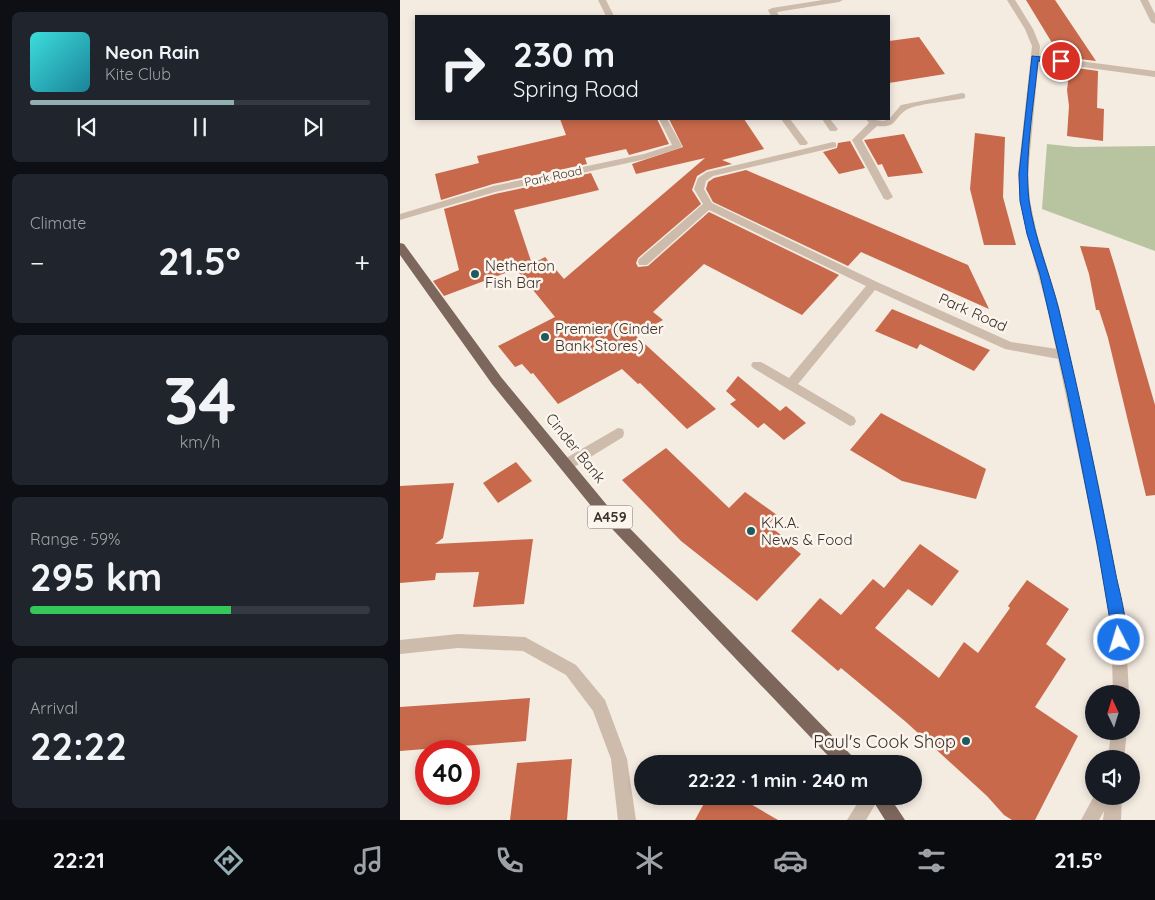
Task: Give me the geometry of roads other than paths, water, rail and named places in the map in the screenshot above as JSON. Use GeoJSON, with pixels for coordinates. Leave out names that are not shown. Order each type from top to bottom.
{"type":"FeatureCollection","features":[{"type":"Feature","properties":{"kind":"main road","name":"Cinder Bank"},"geometry":{"type":"LineString","coordinates":[[400,247],[448,317],[601,507],[675,587],[738,649],[839,755]]}},
{"type":"Feature","properties":{"kind":"main road"},"geometry":{"type":"LineString","coordinates":[[886,805],[897,818]]}},
{"type":"Feature","properties":{"kind":"street"},"geometry":{"type":"LineString","coordinates":[[602,0],[610,15]]}},
{"type":"Feature","properties":{"kind":"street"},"geometry":{"type":"LineString","coordinates":[[771,10],[839,0]]}},
{"type":"Feature","properties":{"kind":"street"},"geometry":{"type":"LineString","coordinates":[[1011,0],[1029,29],[1036,46],[1023,174],[1025,201],[1064,355],[1092,486],[1118,621],[1121,685]]}},
{"type":"Feature","properties":{"kind":"street"},"geometry":{"type":"LineString","coordinates":[[1144,0],[1155,22]]}},
{"type":"Feature","properties":{"kind":"street"},"geometry":{"type":"LineString","coordinates":[[771,10],[784,15]]}},
{"type":"Feature","properties":{"kind":"street"},"geometry":{"type":"LineString","coordinates":[[1034,58],[1155,74]]}},
{"type":"Feature","properties":{"kind":"street"},"geometry":{"type":"LineString","coordinates":[[888,198],[857,140],[873,121],[886,124],[893,120],[904,107],[962,96]]}},
{"type":"Feature","properties":{"kind":"street","name":"Park Road"},"geometry":{"type":"LineString","coordinates":[[400,218],[493,189],[646,156],[677,146],[664,120]]}},
{"type":"Feature","properties":{"kind":"street"},"geometry":{"type":"LineString","coordinates":[[787,120],[803,144]]}},
{"type":"Feature","properties":{"kind":"street"},"geometry":{"type":"LineString","coordinates":[[827,120],[833,129]]}},
{"type":"Feature","properties":{"kind":"street"},"geometry":{"type":"LineString","coordinates":[[643,262],[708,205],[699,189],[701,180],[710,174],[833,145]]}},
{"type":"Feature","properties":{"kind":"street","name":"Park Road"},"geometry":{"type":"LineString","coordinates":[[708,205],[873,285],[1009,346],[1064,355]]}},
{"type":"Feature","properties":{"kind":"street"},"geometry":{"type":"LineString","coordinates":[[790,384],[873,285]]}},
{"type":"Feature","properties":{"kind":"street"},"geometry":{"type":"LineString","coordinates":[[756,365],[850,421]]}},
{"type":"Feature","properties":{"kind":"street"},"geometry":{"type":"LineString","coordinates":[[566,465],[618,433]]}},
{"type":"Feature","properties":{"kind":"street"},"geometry":{"type":"LineString","coordinates":[[400,647],[458,641],[525,644],[571,670],[599,706],[619,759],[627,820]]}},
{"type":"Feature","properties":{"kind":"street"},"geometry":{"type":"LineString","coordinates":[[856,820],[866,805]]}},
{"type":"Feature","properties":{"kind":"street"},"geometry":{"type":"LineString","coordinates":[[1090,820],[1098,805]]}},
{"type":"Feature","properties":{"kind":"street"},"geometry":{"type":"LineString","coordinates":[[1112,820],[1113,805]]}},
{"type":"Feature","properties":{"kind":"place","name":"Netherton Fish Bar"},"geometry":{"type":"Point","coordinates":[475,274]}},
{"type":"Feature","properties":{"kind":"place","name":"Premier (Cinder Bank Stores)"},"geometry":{"type":"Point","coordinates":[545,337]}},
{"type":"Feature","properties":{"kind":"place","name":"K.K.A. News & Food"},"geometry":{"type":"Point","coordinates":[751,531]}},
{"type":"Feature","properties":{"kind":"place","name":"Paul's Cook Shop"},"geometry":{"type":"Point","coordinates":[966,741]}}]}
